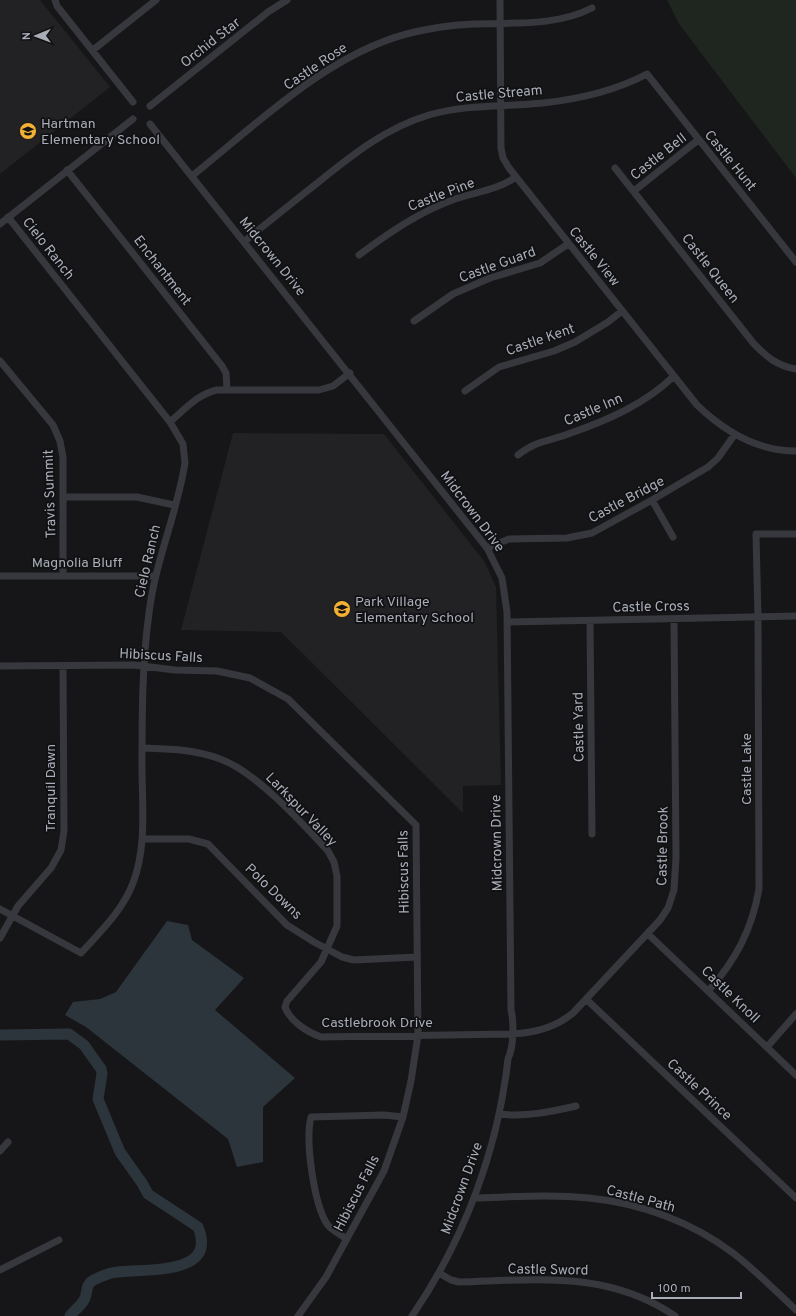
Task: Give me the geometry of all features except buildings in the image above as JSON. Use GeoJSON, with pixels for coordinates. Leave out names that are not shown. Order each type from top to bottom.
{"type":"FeatureCollection","features":[{"type":"Feature","properties":{"kind":"street"},"geometry":{"type":"LineString","coordinates":[[50,0],[56,3],[133,102]]}},
{"type":"Feature","properties":{"kind":"street"},"geometry":{"type":"LineString","coordinates":[[92,50],[156,0]]}},
{"type":"Feature","properties":{"kind":"street","name":"Orchid Star"},"geometry":{"type":"LineString","coordinates":[[150,106],[268,12],[287,0]]}},
{"type":"Feature","properties":{"kind":"street","name":"Castle View"},"geometry":{"type":"LineString","coordinates":[[500,0],[500,104],[501,151],[503,158],[568,244],[674,376],[709,416],[735,434],[762,446],[796,451]]}},
{"type":"Feature","properties":{"kind":"street","name":"Castle Rose"},"geometry":{"type":"LineString","coordinates":[[192,176],[300,90],[348,58],[374,45],[417,32],[449,26],[552,20],[579,14],[592,8]]}},
{"type":"Feature","properties":{"kind":"street","name":"Castle Stream"},"geometry":{"type":"LineString","coordinates":[[245,241],[353,154],[387,132],[429,115],[458,108],[500,104],[542,103],[586,97],[634,81],[647,74]]}},
{"type":"Feature","properties":{"kind":"street","name":"Castle Hunt"},"geometry":{"type":"LineString","coordinates":[[647,74],[796,262]]}},
{"type":"Feature","properties":{"kind":"street"},"geometry":{"type":"LineString","coordinates":[[0,224],[133,119]]}},
{"type":"Feature","properties":{"kind":"street","name":"Midcrown Drive"},"geometry":{"type":"LineString","coordinates":[[150,124],[350,373],[487,548],[502,578],[507,622],[511,1053],[508,1059],[499,1114],[474,1198],[451,1252],[412,1316]]}},
{"type":"Feature","properties":{"kind":"street","name":"Castle Bell"},"geometry":{"type":"LineString","coordinates":[[634,192],[698,140]]}},
{"type":"Feature","properties":{"kind":"street","name":"Castle Queen"},"geometry":{"type":"LineString","coordinates":[[615,168],[754,344],[767,358],[777,364],[796,369]]}},
{"type":"Feature","properties":{"kind":"street","name":"Enchantment"},"geometry":{"type":"LineString","coordinates":[[67,170],[222,366],[226,373],[227,390]]}},
{"type":"Feature","properties":{"kind":"street","name":"Castle Pine"},"geometry":{"type":"LineString","coordinates":[[359,254],[391,231],[414,217],[455,200],[501,186],[516,177]]}},
{"type":"Feature","properties":{"kind":"street","name":"Cielo Ranch"},"geometry":{"type":"LineString","coordinates":[[8,217],[170,422],[180,436],[184,454],[183,472],[155,576],[148,614],[143,665],[142,839],[138,871],[124,902],[81,953],[12,915]]}},
{"type":"Feature","properties":{"kind":"street","name":"Castle Guard"},"geometry":{"type":"LineString","coordinates":[[414,321],[452,294],[490,278],[540,263],[568,244]]}},
{"type":"Feature","properties":{"kind":"street","name":"Castle Kent"},"geometry":{"type":"LineString","coordinates":[[465,391],[499,367],[554,351],[575,342],[608,322],[622,311]]}},
{"type":"Feature","properties":{"kind":"street","name":"Travis Summit"},"geometry":{"type":"LineString","coordinates":[[0,361],[53,425],[60,441],[63,457],[63,575]]}},
{"type":"Feature","properties":{"kind":"street"},"geometry":{"type":"LineString","coordinates":[[170,422],[205,394],[217,390],[319,390],[332,386],[350,373]]}},
{"type":"Feature","properties":{"kind":"street","name":"Castle Inn"},"geometry":{"type":"LineString","coordinates":[[518,455],[540,441],[568,434],[611,418],[642,401],[674,376]]}},
{"type":"Feature","properties":{"kind":"street","name":"Castle Bridge"},"geometry":{"type":"LineString","coordinates":[[487,548],[509,539],[567,538],[592,533],[708,467],[718,458],[735,434]]}},
{"type":"Feature","properties":{"kind":"street"},"geometry":{"type":"LineString","coordinates":[[63,498],[142,497],[174,505]]}},
{"type":"Feature","properties":{"kind":"street"},"geometry":{"type":"LineString","coordinates":[[652,500],[673,537]]}},
{"type":"Feature","properties":{"kind":"street","name":"Castle Lake"},"geometry":{"type":"LineString","coordinates":[[709,990],[725,972],[745,939],[753,917],[759,889],[758,617],[756,534],[796,534]]}},
{"type":"Feature","properties":{"kind":"street","name":"Magnolia Bluff"},"geometry":{"type":"LineString","coordinates":[[0,576],[155,576]]}},
{"type":"Feature","properties":{"kind":"street","name":"Castle Cross"},"geometry":{"type":"LineString","coordinates":[[507,622],[796,616]]}},
{"type":"Feature","properties":{"kind":"street","name":"Castle Brook"},"geometry":{"type":"LineString","coordinates":[[458,1035],[537,1032],[556,1025],[573,1013],[648,934],[668,908],[676,883],[674,618]]}},
{"type":"Feature","properties":{"kind":"street","name":"Castle Yard"},"geometry":{"type":"LineString","coordinates":[[590,621],[592,834]]}},
{"type":"Feature","properties":{"kind":"street","name":"Hibiscus Falls"},"geometry":{"type":"LineString","coordinates":[[0,666],[143,665],[167,669],[217,671],[250,678],[275,691],[296,707],[416,825],[418,1035],[411,1081],[403,1117],[384,1171],[326,1277],[298,1316]]}},
{"type":"Feature","properties":{"kind":"street","name":"Tranquil Dawn"},"geometry":{"type":"LineString","coordinates":[[0,938],[18,906],[51,868],[61,850],[64,831],[63,666]]}},
{"type":"Feature","properties":{"kind":"street","name":"Larkspur Valley"},"geometry":{"type":"LineString","coordinates":[[142,748],[175,749],[199,752],[221,759],[236,767],[253,777],[318,839],[328,851],[334,862],[337,876],[337,926],[321,962],[287,1001],[285,1007]]}},
{"type":"Feature","properties":{"kind":"street","name":"Polo Downs"},"geometry":{"type":"LineString","coordinates":[[142,839],[188,839],[208,844],[287,925],[342,957],[354,960],[417,957]]}},
{"type":"Feature","properties":{"kind":"street"},"geometry":{"type":"LineString","coordinates":[[0,909],[12,915]]}},
{"type":"Feature","properties":{"kind":"street","name":"Castle Knoll"},"geometry":{"type":"LineString","coordinates":[[648,934],[709,990],[796,1075]]}},
{"type":"Feature","properties":{"kind":"street","name":"Castle Prince"},"geometry":{"type":"LineString","coordinates":[[586,999],[796,1198]]}},
{"type":"Feature","properties":{"kind":"street","name":"Castlebrook Drive"},"geometry":{"type":"LineString","coordinates":[[285,1007],[287,1014],[308,1032],[321,1036],[458,1035]]}},
{"type":"Feature","properties":{"kind":"street"},"geometry":{"type":"LineString","coordinates":[[767,1047],[796,1014]]}},
{"type":"Feature","properties":{"kind":"street"},"geometry":{"type":"LineString","coordinates":[[499,1114],[523,1115],[548,1113],[576,1106]]}},
{"type":"Feature","properties":{"kind":"street"},"geometry":{"type":"LineString","coordinates":[[347,1240],[328,1225],[322,1212],[310,1168],[309,1126],[311,1117],[384,1115],[403,1117]]}},
{"type":"Feature","properties":{"kind":"street"},"geometry":{"type":"LineString","coordinates":[[0,1151],[8,1142]]}},
{"type":"Feature","properties":{"kind":"street","name":"Castle Path"},"geometry":{"type":"LineString","coordinates":[[474,1198],[554,1196],[590,1198],[650,1210],[679,1221],[706,1235],[732,1252],[758,1273],[796,1310]]}},
{"type":"Feature","properties":{"kind":"street"},"geometry":{"type":"LineString","coordinates":[[0,1270],[59,1240]]}},
{"type":"Feature","properties":{"kind":"street","name":"Castle Sword"},"geometry":{"type":"LineString","coordinates":[[439,1273],[451,1280],[459,1282],[552,1280],[586,1281],[628,1291],[675,1316]]}},
{"type":"Feature","properties":{"kind":"shaded area","name":"Hartman Elementary School"},"geometry":{"type":"Polygon","coordinates":[[[0,0],[40,0],[110,87],[0,174],[0,0]]]}},
{"type":"Feature","properties":{"kind":"shaded area"},"geometry":{"type":"Polygon","coordinates":[[[667,0],[796,0],[796,178],[679,24],[667,0]]]}},
{"type":"Feature","properties":{"kind":"shaded area","name":"Park Village Elementary School"},"geometry":{"type":"Polygon","coordinates":[[[233,433],[384,434],[484,561],[496,587],[501,785],[463,786],[463,813],[281,632],[181,630],[233,433]]]}},
{"type":"Feature","properties":{"kind":"shaded area"},"geometry":{"type":"Polygon","coordinates":[[[167,921],[188,925],[192,940],[244,978],[215,1010],[295,1078],[263,1107],[263,1162],[237,1167],[228,1139],[86,1027],[65,1015],[73,1002],[100,999],[116,992],[167,921]]]}},
{"type":"Feature","properties":{"kind":"waterway"},"geometry":{"type":"LineString","coordinates":[[0,1035],[69,1034],[84,1045],[101,1069],[102,1074],[98,1099],[120,1152],[148,1194],[198,1227],[201,1244],[197,1255],[187,1263],[156,1270],[111,1273],[96,1279],[88,1285],[84,1300],[70,1316]]}},
{"type":"Feature","properties":{"kind":"place","name":"Hartman Elementary School"},"geometry":{"type":"Point","coordinates":[28,131]}},
{"type":"Feature","properties":{"kind":"place","name":"Park Village Elementary School"},"geometry":{"type":"Point","coordinates":[342,609]}}]}
